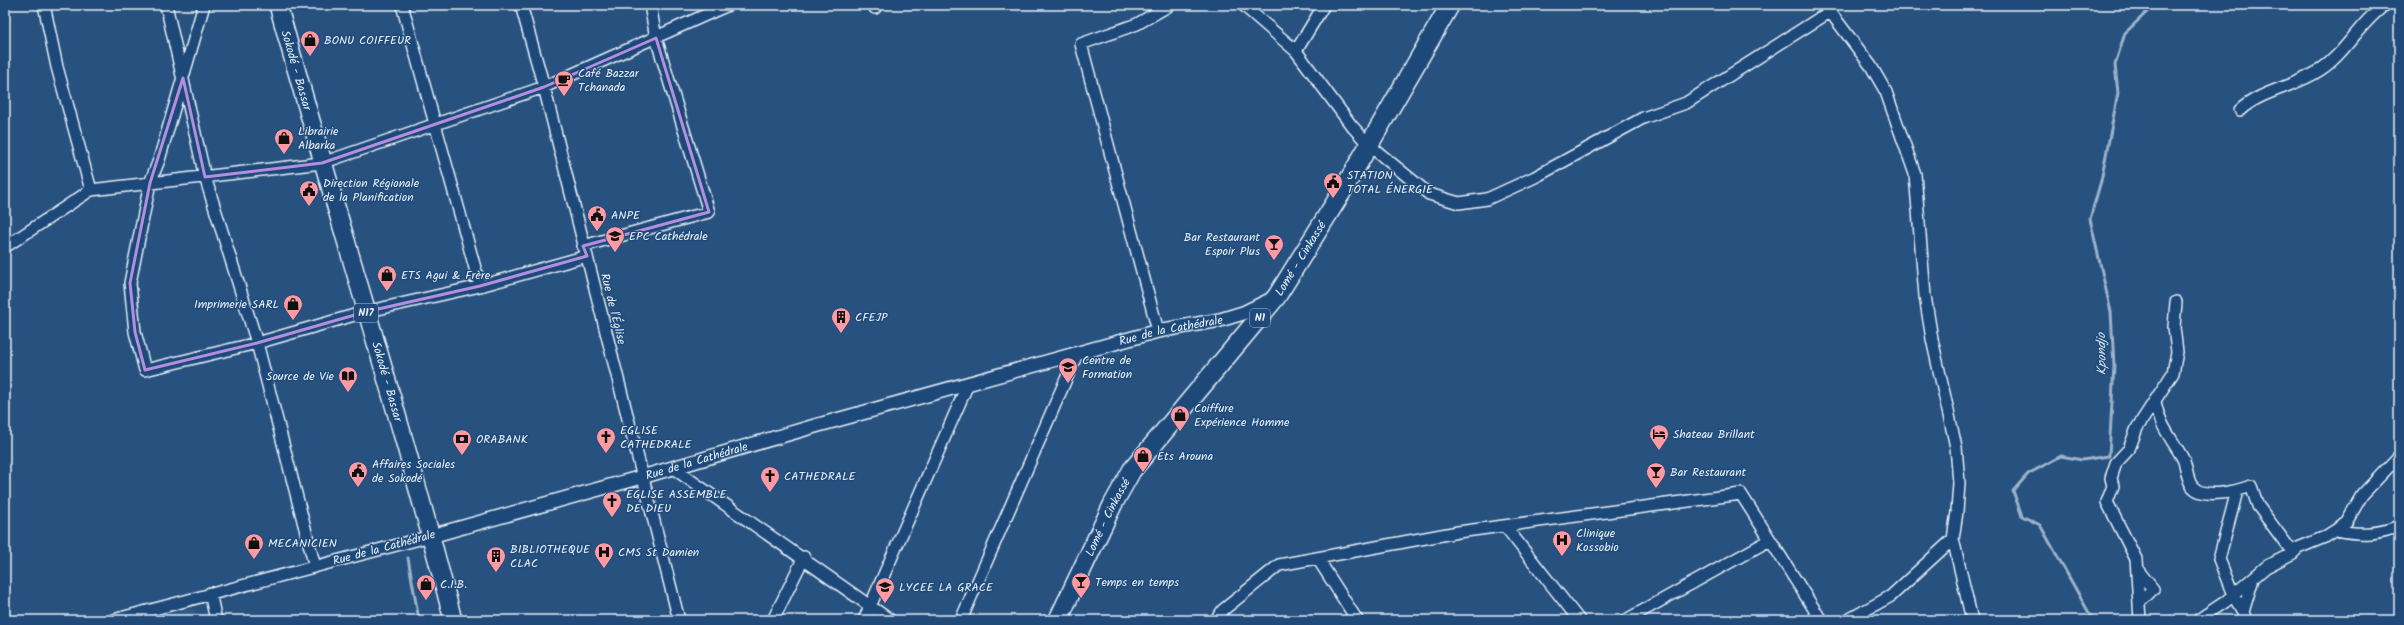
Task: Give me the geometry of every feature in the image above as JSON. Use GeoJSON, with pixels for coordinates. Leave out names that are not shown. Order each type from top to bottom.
{"type":"FeatureCollection","features":[{"type":"Feature","properties":{"kind":"highway","name":"Lomé - Cinkassé"},"geometry":{"type":"LineString","coordinates":[[1058,620],[1113,504],[1132,470],[1277,296],[1369,145],[1450,5]]}},
{"type":"Feature","properties":{"kind":"main road","name":"Sokodé - Bassar"},"geometry":{"type":"LineString","coordinates":[[278,5],[322,163],[431,536],[452,620]]}},
{"type":"Feature","properties":{"kind":"street"},"geometry":{"type":"LineString","coordinates":[[44,5],[57,67],[91,190]]}},
{"type":"Feature","properties":{"kind":"street"},"geometry":{"type":"LineString","coordinates":[[166,5],[205,177],[257,343],[315,567]]}},
{"type":"Feature","properties":{"kind":"street"},"geometry":{"type":"LineString","coordinates":[[204,5],[159,160],[150,183],[130,283],[135,332],[145,370],[257,343],[365,312],[480,286],[709,212],[656,38],[650,5]]}},
{"type":"Feature","properties":{"kind":"street"},"geometry":{"type":"LineString","coordinates":[[402,5],[480,286]]}},
{"type":"Feature","properties":{"kind":"street","name":"Rue de l'Église"},"geometry":{"type":"LineString","coordinates":[[521,5],[544,87],[679,620]]}},
{"type":"Feature","properties":{"kind":"street"},"geometry":{"type":"LineString","coordinates":[[5,247],[91,190],[322,163],[544,87],[728,5]]}},
{"type":"Feature","properties":{"kind":"street"},"geometry":{"type":"LineString","coordinates":[[1158,331],[1081,44],[1137,24],[1170,5]]}},
{"type":"Feature","properties":{"kind":"street"},"geometry":{"type":"LineString","coordinates":[[1243,5],[1296,51],[1351,125],[1369,145],[1428,194],[1459,204],[1487,199],[1535,177],[1643,118],[1686,103],[1828,8],[1871,66],[1886,92],[1915,174],[1925,296],[1932,339],[1956,447],[1959,483],[1953,539],[1972,620]]}},
{"type":"Feature","properties":{"kind":"street"},"geometry":{"type":"LineString","coordinates":[[1296,51],[1324,5]]}},
{"type":"Feature","properties":{"kind":"street"},"geometry":{"type":"LineString","coordinates":[[2240,110],[2250,101],[2297,82],[2320,70],[2335,57],[2367,18],[2385,5]]}},
{"type":"Feature","properties":{"kind":"street","name":"Rue de la Cathédrale"},"geometry":{"type":"LineString","coordinates":[[113,620],[210,593],[431,536],[1158,331],[1220,320],[1243,313],[1277,296]]}},
{"type":"Feature","properties":{"kind":"street"},"geometry":{"type":"LineString","coordinates":[[2140,620],[2136,559],[2107,502],[2113,486],[2111,478],[2116,463],[2129,449],[2137,428],[2166,386],[2174,366],[2177,352],[2174,327],[2176,302]]}},
{"type":"Feature","properties":{"kind":"street"},"geometry":{"type":"LineString","coordinates":[[961,620],[1077,354]]}},
{"type":"Feature","properties":{"kind":"street"},"geometry":{"type":"LineString","coordinates":[[864,620],[968,384]]}},
{"type":"Feature","properties":{"kind":"street"},"geometry":{"type":"LineString","coordinates":[[2155,402],[2159,421],[2184,460],[2185,470],[2192,487],[2203,494],[2232,494],[2251,486],[2258,506],[2293,553]]}},
{"type":"Feature","properties":{"kind":"street"},"geometry":{"type":"LineString","coordinates":[[2198,620],[2233,595],[2266,567],[2293,553],[2298,548],[2325,537],[2336,530],[2347,521],[2362,495],[2399,456]]}},
{"type":"Feature","properties":{"kind":"street"},"geometry":{"type":"LineString","coordinates":[[673,468],[804,557],[890,620]]}},
{"type":"Feature","properties":{"kind":"street"},"geometry":{"type":"LineString","coordinates":[[2237,491],[2219,559],[2233,595],[2244,616]]}},
{"type":"Feature","properties":{"kind":"street"},"geometry":{"type":"LineString","coordinates":[[1216,620],[1223,610],[1279,565],[1458,532],[1741,494],[1821,620]]}},
{"type":"Feature","properties":{"kind":"street"},"geometry":{"type":"LineString","coordinates":[[1505,526],[1579,620]]}},
{"type":"Feature","properties":{"kind":"street"},"geometry":{"type":"LineString","coordinates":[[2336,530],[2356,535],[2377,534],[2399,526]]}},
{"type":"Feature","properties":{"kind":"street"},"geometry":{"type":"LineString","coordinates":[[1848,620],[1891,596],[1953,539]]}},
{"type":"Feature","properties":{"kind":"street"},"geometry":{"type":"LineString","coordinates":[[1626,620],[1770,540]]}},
{"type":"Feature","properties":{"kind":"street"},"geometry":{"type":"LineString","coordinates":[[773,620],[804,557]]}},
{"type":"Feature","properties":{"kind":"street"},"geometry":{"type":"LineString","coordinates":[[1318,559],[1357,620]]}},
{"type":"Feature","properties":{"kind":"street"},"geometry":{"type":"LineString","coordinates":[[2244,616],[2254,578]]}},
{"type":"Feature","properties":{"kind":"street"},"geometry":{"type":"LineString","coordinates":[[210,593],[216,620]]}},
{"type":"Feature","properties":{"kind":"highlighted area"},"geometry":{"type":"Polygon","coordinates":[[[656,38],[709,212],[583,246],[587,256],[480,286],[365,312],[257,343],[145,370],[135,332],[130,283],[150,183],[183,78],[205,177],[322,163],[544,87],[656,38]]]}},
{"type":"Feature","properties":{"kind":"shaded area"},"geometry":{"type":"Polygon","coordinates":[[[191,609],[205,617],[206,620],[147,620],[191,609]]]}},
{"type":"Feature","properties":{"kind":"waterway","name":"Kpondjo"},"geometry":{"type":"LineString","coordinates":[[2093,620],[2040,525],[2022,516],[2013,491],[2028,474],[2061,456],[2082,460],[2109,456],[2114,365],[2111,312],[2090,219],[2101,181],[2118,93],[2115,65],[2125,33],[2148,11],[2146,5]]}},
{"type":"Feature","properties":{"kind":"waterway"},"geometry":{"type":"LineString","coordinates":[[408,558],[419,620]]}},
{"type":"Feature","properties":{"kind":"place","name":"BONU COIFFEUR"},"geometry":{"type":"Point","coordinates":[310,57]}},
{"type":"Feature","properties":{"kind":"place","name":"Café Bazzar Tchanada"},"geometry":{"type":"Point","coordinates":[564,97]}},
{"type":"Feature","properties":{"kind":"place","name":"Librairie Albarka"},"geometry":{"type":"Point","coordinates":[284,155]}},
{"type":"Feature","properties":{"kind":"place","name":"STATION TOTAL ÉNERGIE"},"geometry":{"type":"Point","coordinates":[1333,199]}},
{"type":"Feature","properties":{"kind":"place","name":"Direction Régionale de la Planification"},"geometry":{"type":"Point","coordinates":[309,207]}},
{"type":"Feature","properties":{"kind":"place","name":"ANPE"},"geometry":{"type":"Point","coordinates":[597,232]}},
{"type":"Feature","properties":{"kind":"place","name":"EPC Cathédrale"},"geometry":{"type":"Point","coordinates":[615,253]}},
{"type":"Feature","properties":{"kind":"place","name":"Bar Restaurant Espoir Plus"},"geometry":{"type":"Point","coordinates":[1274,261]}},
{"type":"Feature","properties":{"kind":"place","name":"ETS Agui & Frère"},"geometry":{"type":"Point","coordinates":[387,292]}},
{"type":"Feature","properties":{"kind":"place","name":"Imprimerie SARL"},"geometry":{"type":"Point","coordinates":[293,321]}},
{"type":"Feature","properties":{"kind":"place","name":"CFEJP"},"geometry":{"type":"Point","coordinates":[841,334]}},
{"type":"Feature","properties":{"kind":"place","name":"Centre de Formation"},"geometry":{"type":"Point","coordinates":[1068,384]}},
{"type":"Feature","properties":{"kind":"place","name":"Source de Vie"},"geometry":{"type":"Point","coordinates":[348,393]}},
{"type":"Feature","properties":{"kind":"place","name":"Coiffure Expérience Homme"},"geometry":{"type":"Point","coordinates":[1180,432]}},
{"type":"Feature","properties":{"kind":"place","name":"Shateau Brillant"},"geometry":{"type":"Point","coordinates":[1659,451]}},
{"type":"Feature","properties":{"kind":"place","name":"EGLISE CATHEDRALE"},"geometry":{"type":"Point","coordinates":[606,454]}},
{"type":"Feature","properties":{"kind":"place","name":"ORABANK"},"geometry":{"type":"Point","coordinates":[462,456]}},
{"type":"Feature","properties":{"kind":"place","name":"Ets Arouna"},"geometry":{"type":"Point","coordinates":[1143,473]}},
{"type":"Feature","properties":{"kind":"place","name":"Affaires Sociales de Sokodé"},"geometry":{"type":"Point","coordinates":[358,488]}},
{"type":"Feature","properties":{"kind":"place","name":"Bar Restaurant"},"geometry":{"type":"Point","coordinates":[1656,489]}},
{"type":"Feature","properties":{"kind":"place","name":"CATHEDRALE"},"geometry":{"type":"Point","coordinates":[770,493]}},
{"type":"Feature","properties":{"kind":"place","name":"EGLISE ASSEMBLE DE DIEU"},"geometry":{"type":"Point","coordinates":[612,518]}},
{"type":"Feature","properties":{"kind":"place","name":"Clinique Kossobio"},"geometry":{"type":"Point","coordinates":[1562,557]}},
{"type":"Feature","properties":{"kind":"place","name":"MECANICIEN"},"geometry":{"type":"Point","coordinates":[254,560]}},
{"type":"Feature","properties":{"kind":"place","name":"CMS St Damien"},"geometry":{"type":"Point","coordinates":[604,569]}},
{"type":"Feature","properties":{"kind":"place","name":"BIBLIOTHEQUE CLAC"},"geometry":{"type":"Point","coordinates":[496,573]}},
{"type":"Feature","properties":{"kind":"place","name":"Temps en temps"},"geometry":{"type":"Point","coordinates":[1081,599]}},
{"type":"Feature","properties":{"kind":"place","name":"C.I.B."},"geometry":{"type":"Point","coordinates":[426,601]}},
{"type":"Feature","properties":{"kind":"place","name":"LYCEE LA GRACE"},"geometry":{"type":"Point","coordinates":[885,604]}}]}
